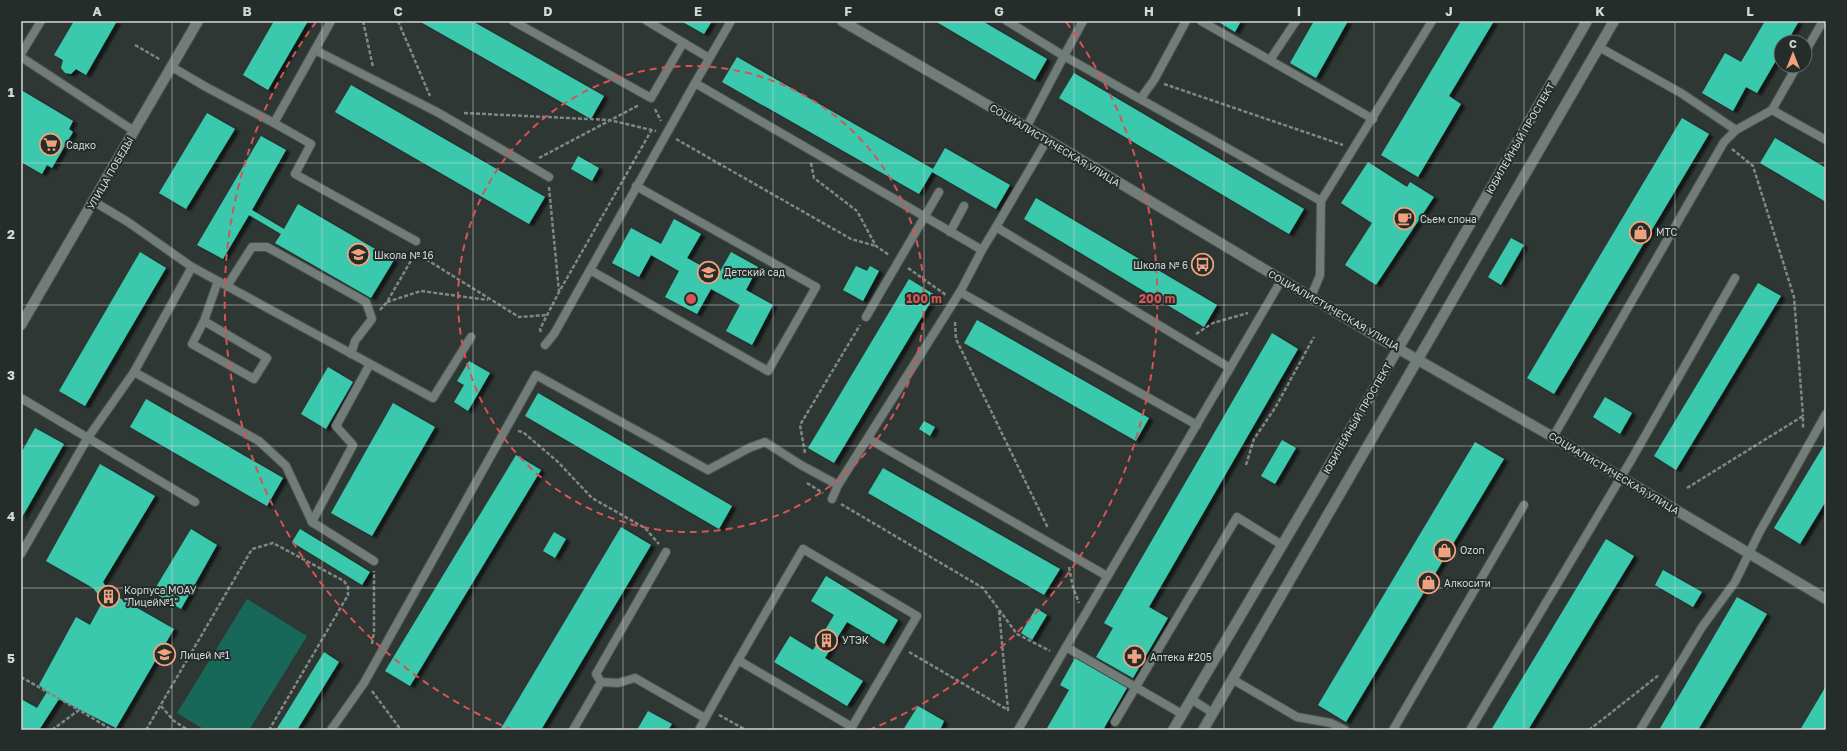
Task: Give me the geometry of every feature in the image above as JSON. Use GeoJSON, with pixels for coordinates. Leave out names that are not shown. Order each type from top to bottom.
{"type":"FeatureCollection","features":[{"type":"Feature","properties":{"kind":"main road","name":"УЛИЦА ПОБЕДЫ"},"geometry":{"type":"LineString","coordinates":[[21,325],[198,21]]}},
{"type":"Feature","properties":{"kind":"main road","name":"СОЦИАЛИСТИЧЕСКАЯ УЛИЦА"},"geometry":{"type":"LineString","coordinates":[[842,21],[1047,140],[1398,348],[1553,437],[1826,599]]}},
{"type":"Feature","properties":{"kind":"main road","name":"ЮБИЛЕЙНЫЙ ПРОСПЕКТ"},"geometry":{"type":"LineString","coordinates":[[1173,730],[1398,348],[1587,21]]}},
{"type":"Feature","properties":{"kind":"main road"},"geometry":{"type":"LineString","coordinates":[[1202,730],[1419,360],[1614,21]]}},
{"type":"Feature","properties":{"kind":"lane"},"geometry":{"type":"LineString","coordinates":[[21,54],[41,21]]}},
{"type":"Feature","properties":{"kind":"lane"},"geometry":{"type":"LineString","coordinates":[[274,123],[331,21]]}},
{"type":"Feature","properties":{"kind":"lane"},"geometry":{"type":"LineString","coordinates":[[513,21],[651,98],[683,43]]}},
{"type":"Feature","properties":{"kind":"lane"},"geometry":{"type":"LineString","coordinates":[[647,21],[709,58]]}},
{"type":"Feature","properties":{"kind":"lane"},"geometry":{"type":"LineString","coordinates":[[545,345],[554,334],[636,186],[731,21]]}},
{"type":"Feature","properties":{"kind":"lane"},"geometry":{"type":"LineString","coordinates":[[1007,21],[1064,56],[1141,98],[1321,201]]}},
{"type":"Feature","properties":{"kind":"lane"},"geometry":{"type":"LineString","coordinates":[[1026,128],[1083,21]]}},
{"type":"Feature","properties":{"kind":"lane"},"geometry":{"type":"LineString","coordinates":[[1141,98],[1154,80],[1186,21]]}},
{"type":"Feature","properties":{"kind":"lane"},"geometry":{"type":"LineString","coordinates":[[1201,21],[1373,119]]}},
{"type":"Feature","properties":{"kind":"lane"},"geometry":{"type":"LineString","coordinates":[[1270,60],[1296,21]]}},
{"type":"Feature","properties":{"kind":"lane"},"geometry":{"type":"LineString","coordinates":[[1311,297],[1320,275],[1321,201],[1373,119],[1432,21]]}},
{"type":"Feature","properties":{"kind":"lane"},"geometry":{"type":"LineString","coordinates":[[1813,38],[1823,21]]}},
{"type":"Feature","properties":{"kind":"lane"},"geometry":{"type":"LineString","coordinates":[[1599,47],[1681,93],[1736,130]]}},
{"type":"Feature","properties":{"kind":"lane"},"geometry":{"type":"LineString","coordinates":[[315,50],[437,112],[549,177]]}},
{"type":"Feature","properties":{"kind":"lane"},"geometry":{"type":"LineString","coordinates":[[21,57],[134,131]]}},
{"type":"Feature","properties":{"kind":"lane"},"geometry":{"type":"LineString","coordinates":[[172,67],[311,144],[295,174],[416,241]]}},
{"type":"Feature","properties":{"kind":"lane"},"geometry":{"type":"LineString","coordinates":[[1553,437],[1724,142],[1736,130],[1772,110],[1792,74]]}},
{"type":"Feature","properties":{"kind":"lane"},"geometry":{"type":"LineString","coordinates":[[695,83],[982,250]]}},
{"type":"Feature","properties":{"kind":"lane"},"geometry":{"type":"LineString","coordinates":[[1772,110],[1826,140]]}},
{"type":"Feature","properties":{"kind":"lane"},"geometry":{"type":"LineString","coordinates":[[832,499],[838,485],[869,439],[960,292],[982,250],[1047,140]]}},
{"type":"Feature","properties":{"kind":"lane"},"geometry":{"type":"LineString","coordinates":[[590,270],[768,371],[816,287],[636,186]]}},
{"type":"Feature","properties":{"kind":"lane"},"geometry":{"type":"LineString","coordinates":[[866,317],[939,192]]}},
{"type":"Feature","properties":{"kind":"lane"},"geometry":{"type":"LineString","coordinates":[[93,201],[128,222],[192,267],[433,398],[471,337]]}},
{"type":"Feature","properties":{"kind":"lane"},"geometry":{"type":"LineString","coordinates":[[950,232],[964,206]]}},
{"type":"Feature","properties":{"kind":"lane"},"geometry":{"type":"LineString","coordinates":[[996,227],[1230,368]]}},
{"type":"Feature","properties":{"kind":"lane"},"geometry":{"type":"LineString","coordinates":[[229,287],[229,283],[252,248],[267,247],[366,302],[372,319],[355,341],[352,354]]}},
{"type":"Feature","properties":{"kind":"lane"},"geometry":{"type":"LineString","coordinates":[[21,554],[87,439],[134,372],[192,267]]}},
{"type":"Feature","properties":{"kind":"lane"},"geometry":{"type":"LineString","coordinates":[[1470,730],[1620,477],[1735,278]]}},
{"type":"Feature","properties":{"kind":"lane"},"geometry":{"type":"LineString","coordinates":[[1018,730],[1083,615],[1197,426],[1282,279]]}},
{"type":"Feature","properties":{"kind":"lane"},"geometry":{"type":"LineString","coordinates":[[204,321],[267,358],[254,379],[192,344],[204,321],[218,281]]}},
{"type":"Feature","properties":{"kind":"lane"},"geometry":{"type":"LineString","coordinates":[[960,292],[1197,426]]}},
{"type":"Feature","properties":{"kind":"lane"},"geometry":{"type":"LineString","coordinates":[[312,522],[353,445],[336,426],[370,364]]}},
{"type":"Feature","properties":{"kind":"lane"},"geometry":{"type":"LineString","coordinates":[[134,372],[259,441],[286,466],[312,522],[374,561]]}},
{"type":"Feature","properties":{"kind":"lane"},"geometry":{"type":"LineString","coordinates":[[331,730],[364,683],[536,375],[708,470],[749,448],[765,442],[801,465],[838,485]]}},
{"type":"Feature","properties":{"kind":"lane"},"geometry":{"type":"LineString","coordinates":[[21,398],[87,439],[195,502]]}},
{"type":"Feature","properties":{"kind":"lane"},"geometry":{"type":"LineString","coordinates":[[1640,730],[1702,627],[1735,582],[1826,414]]}},
{"type":"Feature","properties":{"kind":"lane"},"geometry":{"type":"LineString","coordinates":[[869,439],[1107,576]]}},
{"type":"Feature","properties":{"kind":"lane"},"geometry":{"type":"LineString","coordinates":[[1393,730],[1524,505]]}},
{"type":"Feature","properties":{"kind":"lane"},"geometry":{"type":"LineString","coordinates":[[1115,722],[1237,517],[1282,545]]}},
{"type":"Feature","properties":{"kind":"lane"},"geometry":{"type":"LineString","coordinates":[[699,730],[738,660],[803,549],[917,616],[852,727],[738,660]]}},
{"type":"Feature","properties":{"kind":"lane"},"geometry":{"type":"LineString","coordinates":[[601,682],[596,674],[666,552]]}},
{"type":"Feature","properties":{"kind":"lane"},"geometry":{"type":"LineString","coordinates":[[1066,647],[1136,686],[1182,714]]}},
{"type":"Feature","properties":{"kind":"lane"},"geometry":{"type":"LineString","coordinates":[[601,682],[618,683],[635,678],[705,718]]}},
{"type":"Feature","properties":{"kind":"lane"},"geometry":{"type":"LineString","coordinates":[[1232,679],[1298,717],[1331,723],[1345,730]]}},
{"type":"Feature","properties":{"kind":"lane"},"geometry":{"type":"LineString","coordinates":[[573,730],[601,682]]}},
{"type":"Feature","properties":{"kind":"lane"},"geometry":{"type":"LineString","coordinates":[[1191,699],[1212,713]]}},
{"type":"Feature","properties":{"kind":"path"},"geometry":{"type":"LineString","coordinates":[[363,21],[376,81]]}},
{"type":"Feature","properties":{"kind":"path"},"geometry":{"type":"LineString","coordinates":[[398,21],[437,112]]}},
{"type":"Feature","properties":{"kind":"path"},"geometry":{"type":"LineString","coordinates":[[135,45],[172,67]]}},
{"type":"Feature","properties":{"kind":"path"},"geometry":{"type":"LineString","coordinates":[[1154,80],[1354,149]]}},
{"type":"Feature","properties":{"kind":"path"},"geometry":{"type":"LineString","coordinates":[[527,164],[651,98],[666,134]]}},
{"type":"Feature","properties":{"kind":"path"},"geometry":{"type":"LineString","coordinates":[[461,113],[609,120],[666,134],[851,239],[876,246],[954,301],[956,339],[1058,548],[1070,568],[1073,587],[1083,615]]}},
{"type":"Feature","properties":{"kind":"path"},"geometry":{"type":"LineString","coordinates":[[1724,142],[1753,166],[1794,297],[1804,432]]}},
{"type":"Feature","properties":{"kind":"path"},"geometry":{"type":"LineString","coordinates":[[808,149],[814,178],[857,211],[876,246]]}},
{"type":"Feature","properties":{"kind":"path"},"geometry":{"type":"LineString","coordinates":[[549,177],[552,227],[559,292]]}},
{"type":"Feature","properties":{"kind":"path"},"geometry":{"type":"LineString","coordinates":[[372,319],[387,302],[416,253],[416,241]]}},
{"type":"Feature","properties":{"kind":"path"},"geometry":{"type":"LineString","coordinates":[[416,253],[519,316],[547,316]]}},
{"type":"Feature","properties":{"kind":"path"},"geometry":{"type":"LineString","coordinates":[[387,302],[421,291],[491,300]]}},
{"type":"Feature","properties":{"kind":"path"},"geometry":{"type":"LineString","coordinates":[[1186,341],[1213,323],[1264,308]]}},
{"type":"Feature","properties":{"kind":"path"},"geometry":{"type":"LineString","coordinates":[[801,465],[805,454],[800,425],[866,317]]}},
{"type":"Feature","properties":{"kind":"path"},"geometry":{"type":"LineString","coordinates":[[1246,465],[1254,439],[1275,408],[1314,337]]}},
{"type":"Feature","properties":{"kind":"path"},"geometry":{"type":"LineString","coordinates":[[1687,488],[1804,416]]}},
{"type":"Feature","properties":{"kind":"path"},"geometry":{"type":"LineString","coordinates":[[507,428],[523,432],[558,462],[592,498],[645,528],[666,552]]}},
{"type":"Feature","properties":{"kind":"path"},"geometry":{"type":"LineString","coordinates":[[832,499],[983,588],[1017,634],[1061,656]]}},
{"type":"Feature","properties":{"kind":"path"},"geometry":{"type":"LineString","coordinates":[[146,730],[252,550],[273,543],[344,581],[348,587],[348,595],[269,730]]}},
{"type":"Feature","properties":{"kind":"path"},"geometry":{"type":"LineString","coordinates":[[371,646],[374,632],[374,561]]}},
{"type":"Feature","properties":{"kind":"path"},"geometry":{"type":"LineString","coordinates":[[899,646],[1008,710],[999,610]]}},
{"type":"Feature","properties":{"kind":"path"},"geometry":{"type":"LineString","coordinates":[[1589,730],[1662,672]]}},
{"type":"Feature","properties":{"kind":"path"},"geometry":{"type":"LineString","coordinates":[[21,677],[112,730]]}},
{"type":"Feature","properties":{"kind":"path"},"geometry":{"type":"LineString","coordinates":[[364,683],[401,730]]}},
{"type":"Feature","properties":{"kind":"path"},"geometry":{"type":"LineString","coordinates":[[161,706],[174,722],[188,730]]}},
{"type":"Feature","properties":{"kind":"path"},"geometry":{"type":"LineString","coordinates":[[710,709],[746,730]]}},
{"type":"Feature","properties":{"kind":"path"},"geometry":{"type":"LineString","coordinates":[[52,730],[79,710]]}},
{"type":"Feature","properties":{"kind":"green space"},"geometry":{"type":"Polygon","coordinates":[[[247,599],[307,636],[249,730],[205,730],[177,713],[247,599]]]}},
{"type":"Feature","properties":{"kind":"building"},"geometry":{"type":"Polygon","coordinates":[[[74,21],[117,21],[86,75],[76,69],[71,74],[65,73],[61,68],[63,60],[54,55],[74,21]]]}},
{"type":"Feature","properties":{"kind":"building"},"geometry":{"type":"Polygon","coordinates":[[[274,21],[308,21],[268,90],[243,75],[274,21]]]}},
{"type":"Feature","properties":{"kind":"building"},"geometry":{"type":"Polygon","coordinates":[[[419,21],[472,21],[604,96],[591,119],[419,21]]]}},
{"type":"Feature","properties":{"kind":"building"},"geometry":{"type":"Polygon","coordinates":[[[681,21],[712,21],[704,34],[681,21]]]}},
{"type":"Feature","properties":{"kind":"building"},"geometry":{"type":"Polygon","coordinates":[[[935,21],[982,21],[1047,59],[1035,80],[935,21]]]}},
{"type":"Feature","properties":{"kind":"building"},"geometry":{"type":"Polygon","coordinates":[[[1217,21],[1241,21],[1235,32],[1217,21]]]}},
{"type":"Feature","properties":{"kind":"building"},"geometry":{"type":"Polygon","coordinates":[[[1314,21],[1348,21],[1316,78],[1290,63],[1314,21]]]}},
{"type":"Feature","properties":{"kind":"building"},"geometry":{"type":"Polygon","coordinates":[[[1461,21],[1494,21],[1449,96],[1461,104],[1418,177],[1381,155],[1461,21]]]}},
{"type":"Feature","properties":{"kind":"building"},"geometry":{"type":"Polygon","coordinates":[[[1765,21],[1799,21],[1792,34],[1773,34],[1773,66],[1757,93],[1746,87],[1733,111],[1702,93],[1725,53],[1741,62],[1765,21]]]}},
{"type":"Feature","properties":{"kind":"building"},"geometry":{"type":"Polygon","coordinates":[[[737,57],[933,169],[945,148],[1010,185],[996,209],[932,172],[919,194],[722,82],[737,57]]]}},
{"type":"Feature","properties":{"kind":"building"},"geometry":{"type":"Polygon","coordinates":[[[1074,73],[1304,209],[1289,234],[1059,98],[1074,73]]]}},
{"type":"Feature","properties":{"kind":"building"},"geometry":{"type":"Polygon","coordinates":[[[351,85],[545,197],[529,224],[335,112],[351,85]]]}},
{"type":"Feature","properties":{"kind":"building"},"geometry":{"type":"Polygon","coordinates":[[[21,90],[73,121],[69,129],[73,132],[52,168],[47,165],[42,174],[21,162],[21,90]]]}},
{"type":"Feature","properties":{"kind":"building"},"geometry":{"type":"Polygon","coordinates":[[[207,113],[235,129],[186,209],[159,193],[207,113]]]}},
{"type":"Feature","properties":{"kind":"building"},"geometry":{"type":"Polygon","coordinates":[[[1682,118],[1709,134],[1554,394],[1527,378],[1682,118]]]}},
{"type":"Feature","properties":{"kind":"building"},"geometry":{"type":"Polygon","coordinates":[[[261,136],[286,150],[252,210],[284,229],[298,204],[394,260],[371,298],[275,243],[281,234],[249,215],[223,259],[197,245],[261,136]]]}},
{"type":"Feature","properties":{"kind":"building"},"geometry":{"type":"Polygon","coordinates":[[[1775,138],[1826,168],[1826,202],[1760,163],[1775,138]]]}},
{"type":"Feature","properties":{"kind":"building"},"geometry":{"type":"Polygon","coordinates":[[[578,156],[599,168],[592,181],[571,169],[578,156]]]}},
{"type":"Feature","properties":{"kind":"building"},"geometry":{"type":"Polygon","coordinates":[[[1368,162],[1407,187],[1410,182],[1434,197],[1376,285],[1345,265],[1372,223],[1341,203],[1368,162]]]}},
{"type":"Feature","properties":{"kind":"building"},"geometry":{"type":"Polygon","coordinates":[[[1036,198],[1217,305],[1204,327],[1024,219],[1036,198]]]}},
{"type":"Feature","properties":{"kind":"building"},"geometry":{"type":"Polygon","coordinates":[[[674,219],[701,234],[687,258],[718,275],[731,252],[758,267],[746,290],[773,305],[752,345],[726,331],[740,305],[711,289],[697,314],[665,297],[679,271],[651,255],[639,277],[612,263],[631,228],[661,244],[674,219]]]}},
{"type":"Feature","properties":{"kind":"building"},"geometry":{"type":"Polygon","coordinates":[[[1511,238],[1524,245],[1501,285],[1488,277],[1511,238]]]}},
{"type":"Feature","properties":{"kind":"building"},"geometry":{"type":"Polygon","coordinates":[[[140,252],[166,268],[85,406],[59,391],[140,252]]]}},
{"type":"Feature","properties":{"kind":"building"},"geometry":{"type":"Polygon","coordinates":[[[856,266],[867,271],[870,266],[879,271],[863,301],[843,290],[856,266]]]}},
{"type":"Feature","properties":{"kind":"building"},"geometry":{"type":"Polygon","coordinates":[[[909,279],[935,295],[834,463],[808,448],[909,279]]]}},
{"type":"Feature","properties":{"kind":"building"},"geometry":{"type":"Polygon","coordinates":[[[1758,283],[1781,296],[1676,470],[1654,456],[1758,283]]]}},
{"type":"Feature","properties":{"kind":"building"},"geometry":{"type":"Polygon","coordinates":[[[977,320],[1149,418],[1136,441],[964,343],[977,320]]]}},
{"type":"Feature","properties":{"kind":"building"},"geometry":{"type":"Polygon","coordinates":[[[1272,333],[1298,349],[1149,607],[1168,618],[1133,678],[1096,657],[1113,628],[1104,623],[1272,333]]]}},
{"type":"Feature","properties":{"kind":"building"},"geometry":{"type":"Polygon","coordinates":[[[469,361],[490,373],[468,411],[454,402],[464,385],[457,381],[469,361]]]}},
{"type":"Feature","properties":{"kind":"building"},"geometry":{"type":"Polygon","coordinates":[[[328,367],[353,382],[326,429],[301,414],[328,367]]]}},
{"type":"Feature","properties":{"kind":"building"},"geometry":{"type":"Polygon","coordinates":[[[538,393],[732,506],[719,529],[525,416],[538,393]]]}},
{"type":"Feature","properties":{"kind":"building"},"geometry":{"type":"Polygon","coordinates":[[[1605,397],[1632,413],[1620,434],[1593,417],[1605,397]]]}},
{"type":"Feature","properties":{"kind":"building"},"geometry":{"type":"Polygon","coordinates":[[[146,399],[283,478],[267,506],[130,427],[146,399]]]}},
{"type":"Feature","properties":{"kind":"building"},"geometry":{"type":"Polygon","coordinates":[[[393,403],[435,427],[372,536],[331,513],[393,403]]]}},
{"type":"Feature","properties":{"kind":"building"},"geometry":{"type":"Polygon","coordinates":[[[924,421],[935,427],[930,436],[919,429],[924,421]]]}},
{"type":"Feature","properties":{"kind":"building"},"geometry":{"type":"Polygon","coordinates":[[[35,428],[64,444],[21,519],[21,453],[35,428]]]}},
{"type":"Feature","properties":{"kind":"building"},"geometry":{"type":"Polygon","coordinates":[[[1282,440],[1296,448],[1275,484],[1261,476],[1282,440]]]}},
{"type":"Feature","properties":{"kind":"building"},"geometry":{"type":"Polygon","coordinates":[[[1475,442],[1504,459],[1346,722],[1318,705],[1475,442]]]}},
{"type":"Feature","properties":{"kind":"building"},"geometry":{"type":"Polygon","coordinates":[[[1826,442],[1826,501],[1800,544],[1774,528],[1826,442]]]}},
{"type":"Feature","properties":{"kind":"building"},"geometry":{"type":"Polygon","coordinates":[[[516,455],[541,470],[410,686],[385,671],[516,455]]]}},
{"type":"Feature","properties":{"kind":"building","name":"Корпуса МОАУ \"Лицей№1\""},"geometry":{"type":"Polygon","coordinates":[[[100,464],[155,496],[103,582],[109,592],[174,629],[116,728],[59,699],[39,730],[21,730],[21,699],[37,708],[47,692],[39,685],[76,617],[90,625],[103,601],[93,588],[46,561],[100,464]]]}},
{"type":"Feature","properties":{"kind":"building"},"geometry":{"type":"Polygon","coordinates":[[[883,468],[1060,569],[1044,595],[868,493],[883,468]]]}},
{"type":"Feature","properties":{"kind":"building"},"geometry":{"type":"Polygon","coordinates":[[[621,527],[651,545],[541,730],[500,730],[621,527]]]}},
{"type":"Feature","properties":{"kind":"building"},"geometry":{"type":"Polygon","coordinates":[[[191,529],[217,545],[181,609],[153,592],[191,529]]]}},
{"type":"Feature","properties":{"kind":"building"},"geometry":{"type":"Polygon","coordinates":[[[300,529],[370,572],[362,585],[292,542],[300,529]]]}},
{"type":"Feature","properties":{"kind":"building"},"geometry":{"type":"Polygon","coordinates":[[[554,532],[566,539],[555,558],[543,551],[554,532]]]}},
{"type":"Feature","properties":{"kind":"building"},"geometry":{"type":"Polygon","coordinates":[[[1606,539],[1634,556],[1528,730],[1491,730],[1606,539]]]}},
{"type":"Feature","properties":{"kind":"building"},"geometry":{"type":"Polygon","coordinates":[[[1663,570],[1702,592],[1693,607],[1655,585],[1663,570]]]}},
{"type":"Feature","properties":{"kind":"building","name":"УТЭК"},"geometry":{"type":"Polygon","coordinates":[[[826,576],[898,620],[884,644],[847,622],[825,658],[863,681],[847,706],[774,662],[790,636],[813,650],[834,615],[811,601],[826,576]]]}},
{"type":"Feature","properties":{"kind":"building"},"geometry":{"type":"Polygon","coordinates":[[[1737,597],[1767,614],[1698,730],[1659,730],[1737,597]]]}},
{"type":"Feature","properties":{"kind":"building"},"geometry":{"type":"Polygon","coordinates":[[[1036,608],[1047,615],[1032,640],[1021,633],[1036,608]]]}},
{"type":"Feature","properties":{"kind":"building"},"geometry":{"type":"Polygon","coordinates":[[[324,652],[339,662],[297,730],[276,730],[324,652]]]}},
{"type":"Feature","properties":{"kind":"building"},"geometry":{"type":"Polygon","coordinates":[[[1075,658],[1127,688],[1103,730],[1046,730],[1069,690],[1060,685],[1075,658]]]}},
{"type":"Feature","properties":{"kind":"building"},"geometry":{"type":"Polygon","coordinates":[[[1826,686],[1826,730],[1800,730],[1826,686]]]}},
{"type":"Feature","properties":{"kind":"building"},"geometry":{"type":"Polygon","coordinates":[[[918,706],[944,721],[940,730],[903,730],[918,706]]]}},
{"type":"Feature","properties":{"kind":"building"},"geometry":{"type":"Polygon","coordinates":[[[648,711],[672,724],[668,730],[637,730],[648,711]]]}},
{"type":"Feature","properties":{"kind":"place","name":"Садко"},"geometry":{"type":"Point","coordinates":[50,145]}},
{"type":"Feature","properties":{"kind":"place","name":"Сьем слона"},"geometry":{"type":"Point","coordinates":[1405,219]}},
{"type":"Feature","properties":{"kind":"place","name":"МТС"},"geometry":{"type":"Point","coordinates":[1640,232]}},
{"type":"Feature","properties":{"kind":"place","name":"Школа № 16"},"geometry":{"type":"Point","coordinates":[359,255]}},
{"type":"Feature","properties":{"kind":"place","name":"Школа № 6"},"geometry":{"type":"Point","coordinates":[1203,265]}},
{"type":"Feature","properties":{"kind":"place","name":"Детский сад"},"geometry":{"type":"Point","coordinates":[708,272]}},
{"type":"Feature","properties":{"kind":"place","name":"Ozon"},"geometry":{"type":"Point","coordinates":[1444,550]}},
{"type":"Feature","properties":{"kind":"place","name":"Алкосити"},"geometry":{"type":"Point","coordinates":[1429,583]}},
{"type":"Feature","properties":{"kind":"place","name":"Корпуса МОАУ \"Лицей№1\""},"geometry":{"type":"Point","coordinates":[108,596]}},
{"type":"Feature","properties":{"kind":"place","name":"УТЭК"},"geometry":{"type":"Point","coordinates":[827,640]}},
{"type":"Feature","properties":{"kind":"place","name":"Лицей №1"},"geometry":{"type":"Point","coordinates":[165,655]}},
{"type":"Feature","properties":{"kind":"place","name":"Аптека #205"},"geometry":{"type":"Point","coordinates":[1135,657]}}]}
